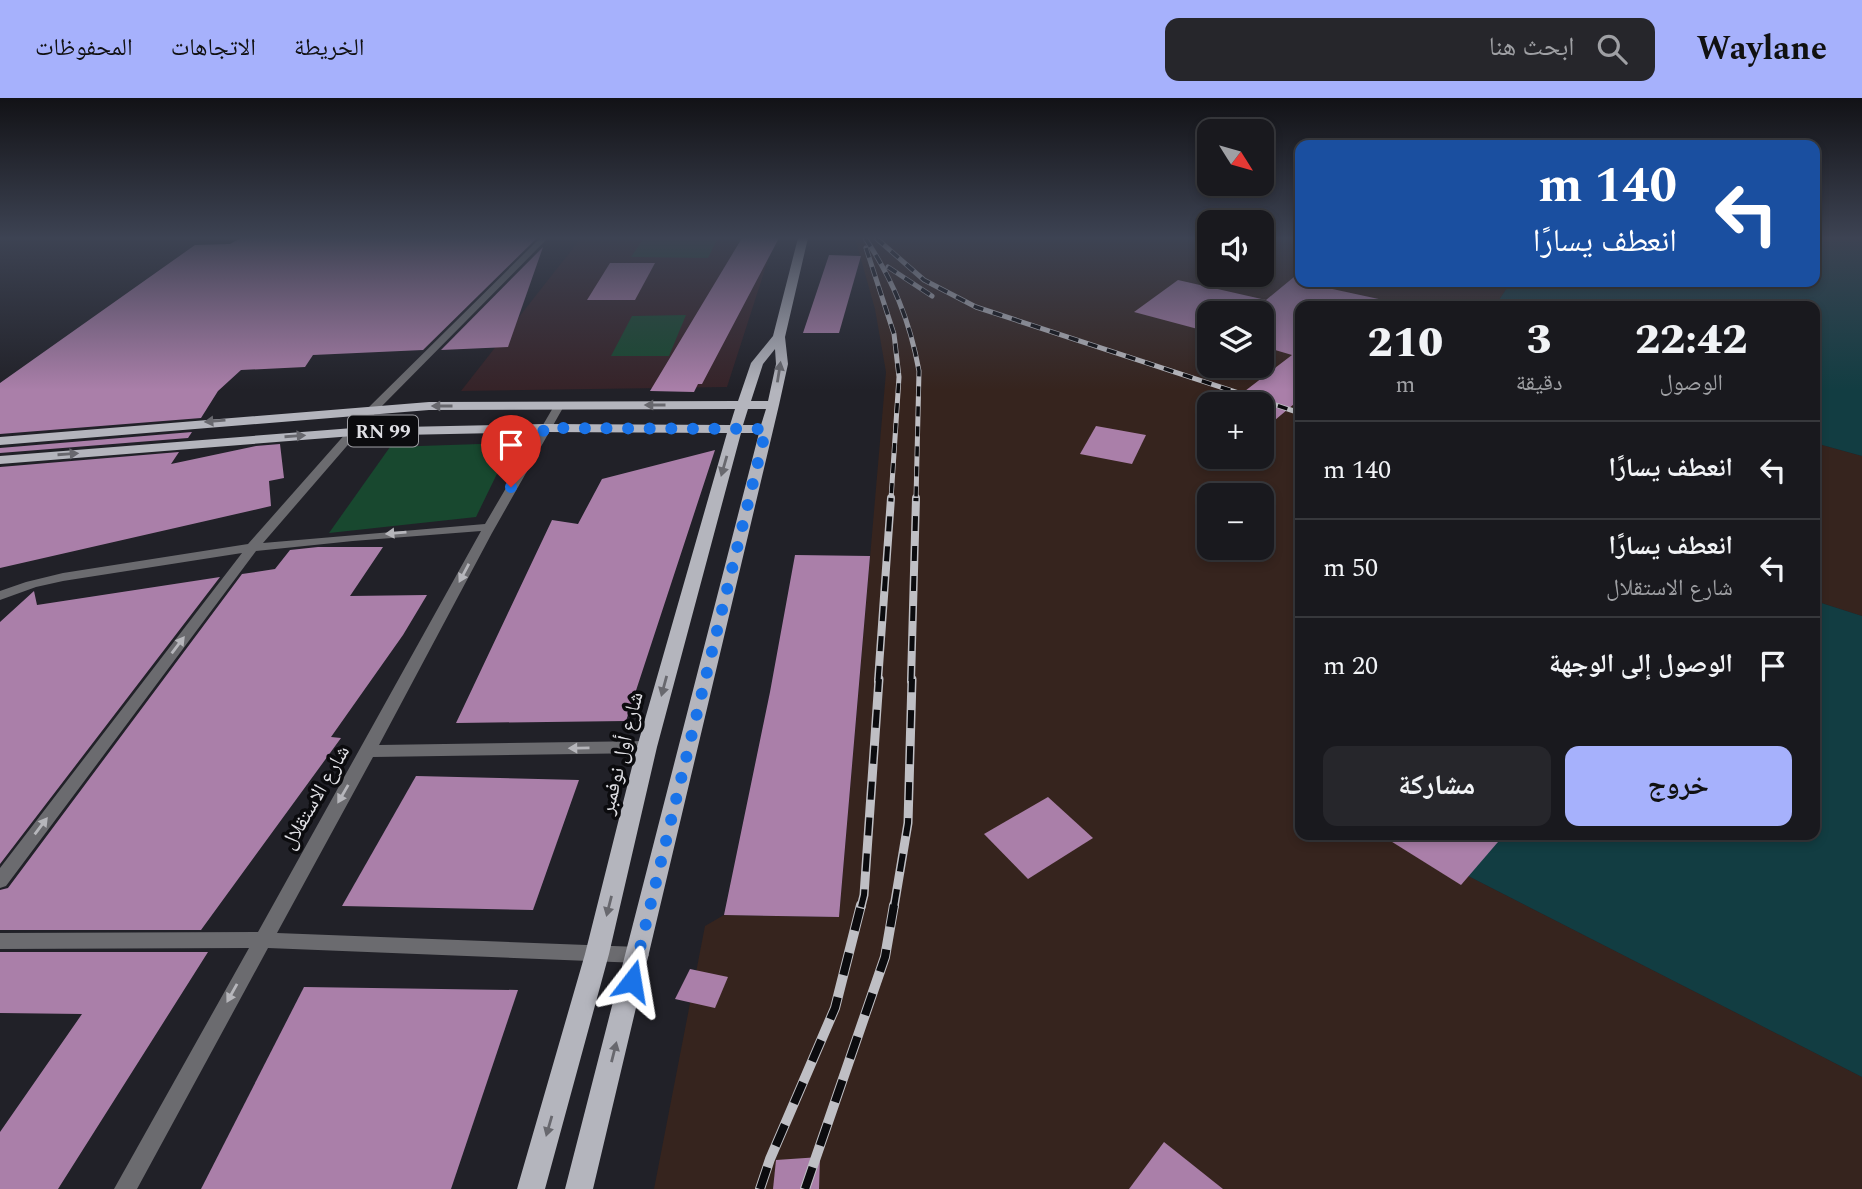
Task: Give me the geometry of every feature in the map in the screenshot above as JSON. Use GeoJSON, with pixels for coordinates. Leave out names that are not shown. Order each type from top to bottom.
{"type":"FeatureCollection","features":[{"type":"Feature","properties":{"kind":"main road"},"geometry":{"type":"LineString","coordinates":[[579,1189],[773,405],[782,364],[779,338],[791,289]]}},
{"type":"Feature","properties":{"kind":"main road","name":"شارع أول نوفمبر"},"geometry":{"type":"LineString","coordinates":[[531,1189],[597,954],[647,747],[734,429],[757,363],[779,338]]}},
{"type":"Feature","properties":{"kind":"main road","name":"RN 99"},"geometry":{"type":"LineString","coordinates":[[0,441],[374,408],[773,405]]}},
{"type":"Feature","properties":{"kind":"main road","name":"RN 99"},"geometry":{"type":"LineString","coordinates":[[0,460],[353,432],[545,428],[766,429]]}},
{"type":"Feature","properties":{"kind":"street"},"geometry":{"type":"LineString","coordinates":[[0,881],[251,548],[374,408],[493,289]]}},
{"type":"Feature","properties":{"kind":"street","name":"شارع الاستقلال"},"geometry":{"type":"LineString","coordinates":[[125,1189],[368,751],[488,527],[559,406]]}},
{"type":"Feature","properties":{"kind":"street"},"geometry":{"type":"LineString","coordinates":[[0,596],[45,581],[251,548],[359,536],[488,527]]}},
{"type":"Feature","properties":{"kind":"street"},"geometry":{"type":"LineString","coordinates":[[368,751],[647,747]]}},
{"type":"Feature","properties":{"kind":"street"},"geometry":{"type":"LineString","coordinates":[[0,941],[261,940],[639,954]]}},
{"type":"Feature","properties":{"kind":"shaded area"},"geometry":{"type":"Polygon","coordinates":[[[541,289],[759,289],[727,387],[461,391],[541,289]]]}},
{"type":"Feature","properties":{"kind":"shaded area"},"geometry":{"type":"Polygon","coordinates":[[[869,289],[1506,289],[1498,301],[1295,301],[1295,840],[1398,840],[1862,1077],[1862,1189],[654,1189],[705,926],[724,915],[839,917],[886,372],[869,289]]]}},
{"type":"Feature","properties":{"kind":"shaded area"},"geometry":{"type":"Polygon","coordinates":[[[1820,444],[1862,456],[1862,616],[1820,603],[1820,444]]]}},
{"type":"Feature","properties":{"kind":"green space"},"geometry":{"type":"Polygon","coordinates":[[[686,315],[669,356],[611,356],[632,316],[686,315]]]}},
{"type":"Feature","properties":{"kind":"green space"},"geometry":{"type":"Polygon","coordinates":[[[512,443],[476,517],[329,533],[390,447],[512,443]]]}},
{"type":"Feature","properties":{"kind":"water"},"geometry":{"type":"Polygon","coordinates":[[[1506,289],[1862,289],[1862,456],[1820,444],[1820,301],[1498,301],[1506,289]]]}},
{"type":"Feature","properties":{"kind":"water"},"geometry":{"type":"Polygon","coordinates":[[[1820,603],[1862,616],[1862,1077],[1398,840],[1820,840],[1820,603]]]}},
{"type":"Feature","properties":{"kind":"building"},"geometry":{"type":"Polygon","coordinates":[[[133,289],[485,289],[423,350],[313,355],[305,367],[241,370],[218,391],[201,418],[0,434],[0,383],[133,289]]]}},
{"type":"Feature","properties":{"kind":"building"},"geometry":{"type":"Polygon","coordinates":[[[501,289],[528,289],[508,347],[441,350],[501,289]]]}},
{"type":"Feature","properties":{"kind":"building"},"geometry":{"type":"Polygon","coordinates":[[[594,289],[641,289],[635,300],[587,300],[594,289]]]}},
{"type":"Feature","properties":{"kind":"building"},"geometry":{"type":"Polygon","coordinates":[[[711,289],[752,289],[702,384],[698,384],[694,392],[650,391],[711,289]]]}},
{"type":"Feature","properties":{"kind":"building"},"geometry":{"type":"Polygon","coordinates":[[[818,289],[852,289],[839,333],[803,333],[818,289]]]}},
{"type":"Feature","properties":{"kind":"building"},"geometry":{"type":"Polygon","coordinates":[[[1166,289],[1217,289],[1266,300],[1279,289],[1332,289],[1388,301],[1295,301],[1295,403],[1274,421],[1274,392],[1244,392],[1262,378],[1274,378],[1274,369],[1292,355],[1274,350],[1274,301],[1197,301],[1197,329],[1134,312],[1166,289]]]}},
{"type":"Feature","properties":{"kind":"building"},"geometry":{"type":"Polygon","coordinates":[[[1096,426],[1146,435],[1132,464],[1080,454],[1096,426]]]}},
{"type":"Feature","properties":{"kind":"building"},"geometry":{"type":"Polygon","coordinates":[[[192,432],[188,438],[0,453],[0,448],[192,432]]]}},
{"type":"Feature","properties":{"kind":"building"},"geometry":{"type":"Polygon","coordinates":[[[280,444],[284,478],[269,481],[271,506],[0,568],[0,467],[179,452],[171,464],[256,446],[280,444]]]}},
{"type":"Feature","properties":{"kind":"building"},"geometry":{"type":"Polygon","coordinates":[[[715,450],[626,721],[456,723],[552,520],[578,524],[602,479],[715,450]]]}},
{"type":"Feature","properties":{"kind":"building"},"geometry":{"type":"Polygon","coordinates":[[[383,547],[350,596],[427,595],[403,635],[331,737],[341,738],[201,930],[0,930],[0,890],[8,888],[242,574],[275,569],[290,550],[383,547]]]}},
{"type":"Feature","properties":{"kind":"building"},"geometry":{"type":"Polygon","coordinates":[[[795,555],[870,556],[839,917],[724,915],[770,692],[795,555]]]}},
{"type":"Feature","properties":{"kind":"building"},"geometry":{"type":"Polygon","coordinates":[[[220,577],[0,864],[0,622],[34,591],[37,605],[220,577]]]}},
{"type":"Feature","properties":{"kind":"building"},"geometry":{"type":"Polygon","coordinates":[[[416,776],[579,780],[533,910],[342,906],[416,776]]]}},
{"type":"Feature","properties":{"kind":"building"},"geometry":{"type":"Polygon","coordinates":[[[1048,797],[1093,838],[1028,879],[984,834],[1048,797]]]}},
{"type":"Feature","properties":{"kind":"building"},"geometry":{"type":"Polygon","coordinates":[[[1389,840],[1500,840],[1461,885],[1389,840]]]}},
{"type":"Feature","properties":{"kind":"building"},"geometry":{"type":"Polygon","coordinates":[[[0,952],[208,952],[58,1189],[0,1189],[0,1132],[82,1014],[0,1013],[0,952]]]}},
{"type":"Feature","properties":{"kind":"building"},"geometry":{"type":"Polygon","coordinates":[[[690,969],[728,977],[715,1008],[675,999],[690,969]]]}},
{"type":"Feature","properties":{"kind":"building"},"geometry":{"type":"Polygon","coordinates":[[[304,987],[518,990],[451,1189],[201,1189],[304,987]]]}},
{"type":"Feature","properties":{"kind":"building"},"geometry":{"type":"Polygon","coordinates":[[[1164,1142],[1223,1189],[1129,1189],[1164,1142]]]}},
{"type":"Feature","properties":{"kind":"building"},"geometry":{"type":"Polygon","coordinates":[[[820,1157],[819,1189],[773,1189],[776,1160],[820,1157]]]}},
{"type":"Feature","properties":{"kind":"railway"},"geometry":{"type":"LineString","coordinates":[[879,289],[894,334],[899,377],[891,499]]}},
{"type":"Feature","properties":{"kind":"railway"},"geometry":{"type":"LineString","coordinates":[[893,289],[911,335],[919,371],[916,499]]}},
{"type":"Feature","properties":{"kind":"railway"},"geometry":{"type":"LineString","coordinates":[[921,289],[932,296]]}},
{"type":"Feature","properties":{"kind":"railway"},"geometry":{"type":"LineString","coordinates":[[941,289],[976,307],[1295,411]]}},
{"type":"Feature","properties":{"kind":"railway"},"geometry":{"type":"LineString","coordinates":[[878,681],[891,498]]}},
{"type":"Feature","properties":{"kind":"railway"},"geometry":{"type":"LineString","coordinates":[[911,681],[916,498]]}},
{"type":"Feature","properties":{"kind":"railway"},"geometry":{"type":"LineString","coordinates":[[861,907],[879,679]]}},
{"type":"Feature","properties":{"kind":"railway"},"geometry":{"type":"LineString","coordinates":[[894,907],[908,823],[912,679]]}},
{"type":"Feature","properties":{"kind":"railway"},"geometry":{"type":"LineString","coordinates":[[760,1189],[770,1159],[835,1008],[861,905]]}},
{"type":"Feature","properties":{"kind":"railway"},"geometry":{"type":"LineString","coordinates":[[805,1189],[885,957],[894,905]]}},
{"type":"Feature","properties":{"kind":"route"},"geometry":{"type":"LineString","coordinates":[[511,487],[545,428],[766,429],[632,981]]}}]}
